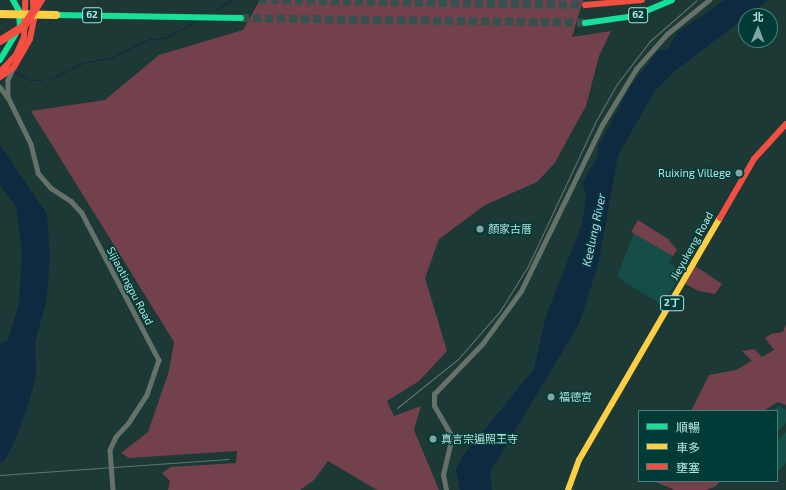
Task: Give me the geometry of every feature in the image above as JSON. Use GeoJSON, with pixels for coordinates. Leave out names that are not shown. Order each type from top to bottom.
{"type":"FeatureCollection","features":[{"type":"Feature","properties":{"kind":"main road"},"geometry":{"type":"LineString","coordinates":[[0,60],[20,27],[19,11],[14,0]]}},
{"type":"Feature","properties":{"kind":"main road"},"geometry":{"type":"LineString","coordinates":[[0,72],[16,55],[24,37],[26,16],[25,0]]}},
{"type":"Feature","properties":{"kind":"main road"},"geometry":{"type":"LineString","coordinates":[[0,77],[14,67],[30,39],[34,19],[33,0]]}},
{"type":"Feature","properties":{"kind":"main road"},"geometry":{"type":"LineString","coordinates":[[0,41],[24,26],[41,0]]}},
{"type":"Feature","properties":{"kind":"main road","name":"62"},"geometry":{"type":"LineString","coordinates":[[585,5],[600,5],[642,0]]}},
{"type":"Feature","properties":{"kind":"main road","name":"62"},"geometry":{"type":"LineString","coordinates":[[585,23],[602,22],[634,16],[672,0]]}},
{"type":"Feature","properties":{"kind":"main road","name":"62"},"geometry":{"type":"LineString","coordinates":[[0,14],[241,18]]}},
{"type":"Feature","properties":{"kind":"main road","name":"Jieyukeng Road"},"geometry":{"type":"LineString","coordinates":[[568,490],[579,460],[754,159],[786,124]]}},
{"type":"Feature","properties":{"kind":"street"},"geometry":{"type":"LineString","coordinates":[[446,490],[443,475],[452,437],[434,406],[434,394],[483,343],[522,292],[602,125],[636,69],[667,34],[709,0]]}},
{"type":"Feature","properties":{"kind":"street"},"geometry":{"type":"LineString","coordinates":[[11,102],[7,85],[14,67]]}},
{"type":"Feature","properties":{"kind":"street"},"geometry":{"type":"LineString","coordinates":[[0,87],[11,102]]}},
{"type":"Feature","properties":{"kind":"street","name":"Sijiaotingpu Road"},"geometry":{"type":"LineString","coordinates":[[11,102],[31,144],[38,173],[51,188],[71,201],[82,213],[159,360],[147,395],[129,423],[116,437],[110,450],[113,490]]}},
{"type":"Feature","properties":{"kind":"shaded area"},"geometry":{"type":"Polygon","coordinates":[[[260,0],[583,0],[572,37],[611,31],[599,56],[586,106],[554,164],[537,182],[485,205],[439,239],[425,278],[447,351],[419,381],[387,401],[394,416],[421,406],[414,430],[439,490],[377,490],[328,461],[314,480],[300,490],[168,490],[170,481],[162,473],[171,467],[236,463],[237,451],[129,458],[121,453],[148,432],[169,371],[174,342],[31,111],[105,100],[159,55],[243,30],[260,0]]]}},
{"type":"Feature","properties":{"kind":"shaded area"},"geometry":{"type":"Polygon","coordinates":[[[638,220],[668,239],[677,250],[673,256],[631,232],[638,220]]]}},
{"type":"Feature","properties":{"kind":"shaded area"},"geometry":{"type":"Polygon","coordinates":[[[634,233],[673,256],[669,263],[683,272],[662,305],[617,277],[634,233]]]}},
{"type":"Feature","properties":{"kind":"shaded area"},"geometry":{"type":"Polygon","coordinates":[[[691,263],[722,284],[715,294],[699,291],[683,283],[691,263]]]}},
{"type":"Feature","properties":{"kind":"shaded area"},"geometry":{"type":"Polygon","coordinates":[[[786,324],[786,405],[778,402],[765,410],[692,410],[709,375],[736,370],[752,361],[742,351],[754,349],[762,357],[774,350],[765,338],[771,334],[783,332],[786,324]]]}},
{"type":"Feature","properties":{"kind":"shaded area"},"geometry":{"type":"Polygon","coordinates":[[[779,405],[786,410],[786,423],[778,431],[778,410],[773,410],[779,405]]]}},
{"type":"Feature","properties":{"kind":"shaded area"},"geometry":{"type":"Polygon","coordinates":[[[786,432],[786,463],[778,471],[778,439],[786,432]]]}},
{"type":"Feature","properties":{"kind":"shaded area"},"geometry":{"type":"Polygon","coordinates":[[[655,482],[719,482],[716,486],[706,490],[675,490],[655,482]]]}},
{"type":"Feature","properties":{"kind":"water","name":"Keelung River"},"geometry":{"type":"Polygon","coordinates":[[[725,0],[768,0],[758,8],[738,8],[738,23],[675,71],[655,91],[618,155],[598,265],[579,324],[490,472],[492,490],[460,490],[456,470],[462,457],[534,369],[546,316],[582,224],[586,197],[583,182],[598,156],[598,146],[632,84],[658,51],[668,49],[677,33],[725,0]]]}},
{"type":"Feature","properties":{"kind":"water"},"geometry":{"type":"Polygon","coordinates":[[[0,145],[47,214],[50,258],[46,302],[35,342],[36,375],[30,399],[15,441],[4,461],[0,463],[0,345],[8,340],[19,303],[22,251],[16,207],[0,185],[0,145]]]}},
{"type":"Feature","properties":{"kind":"waterway"},"geometry":{"type":"LineString","coordinates":[[216,9],[232,0]]}},
{"type":"Feature","properties":{"kind":"waterway"},"geometry":{"type":"LineString","coordinates":[[49,80],[82,63],[113,57],[149,39],[165,38],[197,21]]}},
{"type":"Feature","properties":{"kind":"waterway"},"geometry":{"type":"LineString","coordinates":[[13,74],[15,72],[30,80],[42,80]]}},
{"type":"Feature","properties":{"kind":"tunnel"},"geometry":{"type":"LineString","coordinates":[[259,0],[585,5]]}},
{"type":"Feature","properties":{"kind":"tunnel"},"geometry":{"type":"LineString","coordinates":[[241,18],[585,23]]}},
{"type":"Feature","properties":{"kind":"railway"},"geometry":{"type":"LineString","coordinates":[[397,408],[458,359],[500,311],[528,266],[597,119],[617,84],[650,41],[697,0]]}},
{"type":"Feature","properties":{"kind":"railway"},"geometry":{"type":"LineString","coordinates":[[0,475],[228,459]]}},
{"type":"Feature","properties":{"kind":"traffic: fast"},"geometry":{"type":"LineString","coordinates":[[0,60],[20,27],[19,11],[13,0]]}},
{"type":"Feature","properties":{"kind":"traffic: fast"},"geometry":{"type":"LineString","coordinates":[[585,23],[634,16],[672,0]]}},
{"type":"Feature","properties":{"kind":"traffic: fast"},"geometry":{"type":"LineString","coordinates":[[56,15],[241,18]]}},
{"type":"Feature","properties":{"kind":"traffic: slow"},"geometry":{"type":"LineString","coordinates":[[0,14],[56,15]]}},
{"type":"Feature","properties":{"kind":"traffic: slow"},"geometry":{"type":"LineString","coordinates":[[568,490],[579,460],[720,218]]}},
{"type":"Feature","properties":{"kind":"traffic: jam"},"geometry":{"type":"LineString","coordinates":[[0,72],[16,55],[24,37],[25,0]]}},
{"type":"Feature","properties":{"kind":"traffic: jam"},"geometry":{"type":"LineString","coordinates":[[0,77],[14,67],[30,39],[34,19],[33,0]]}},
{"type":"Feature","properties":{"kind":"traffic: jam"},"geometry":{"type":"LineString","coordinates":[[0,41],[24,26],[41,0]]}},
{"type":"Feature","properties":{"kind":"traffic: jam"},"geometry":{"type":"LineString","coordinates":[[585,5],[642,0]]}},
{"type":"Feature","properties":{"kind":"traffic: jam"},"geometry":{"type":"LineString","coordinates":[[720,218],[754,159],[786,124]]}},
{"type":"Feature","properties":{"kind":"place","name":"Ruixing Villege"},"geometry":{"type":"Point","coordinates":[739,173]}},
{"type":"Feature","properties":{"kind":"place","name":"顏家古厝"},"geometry":{"type":"Point","coordinates":[480,229]}},
{"type":"Feature","properties":{"kind":"place","name":"福德宮"},"geometry":{"type":"Point","coordinates":[551,397]}},
{"type":"Feature","properties":{"kind":"place","name":"真言宗遍照王寺"},"geometry":{"type":"Point","coordinates":[433,439]}}]}
